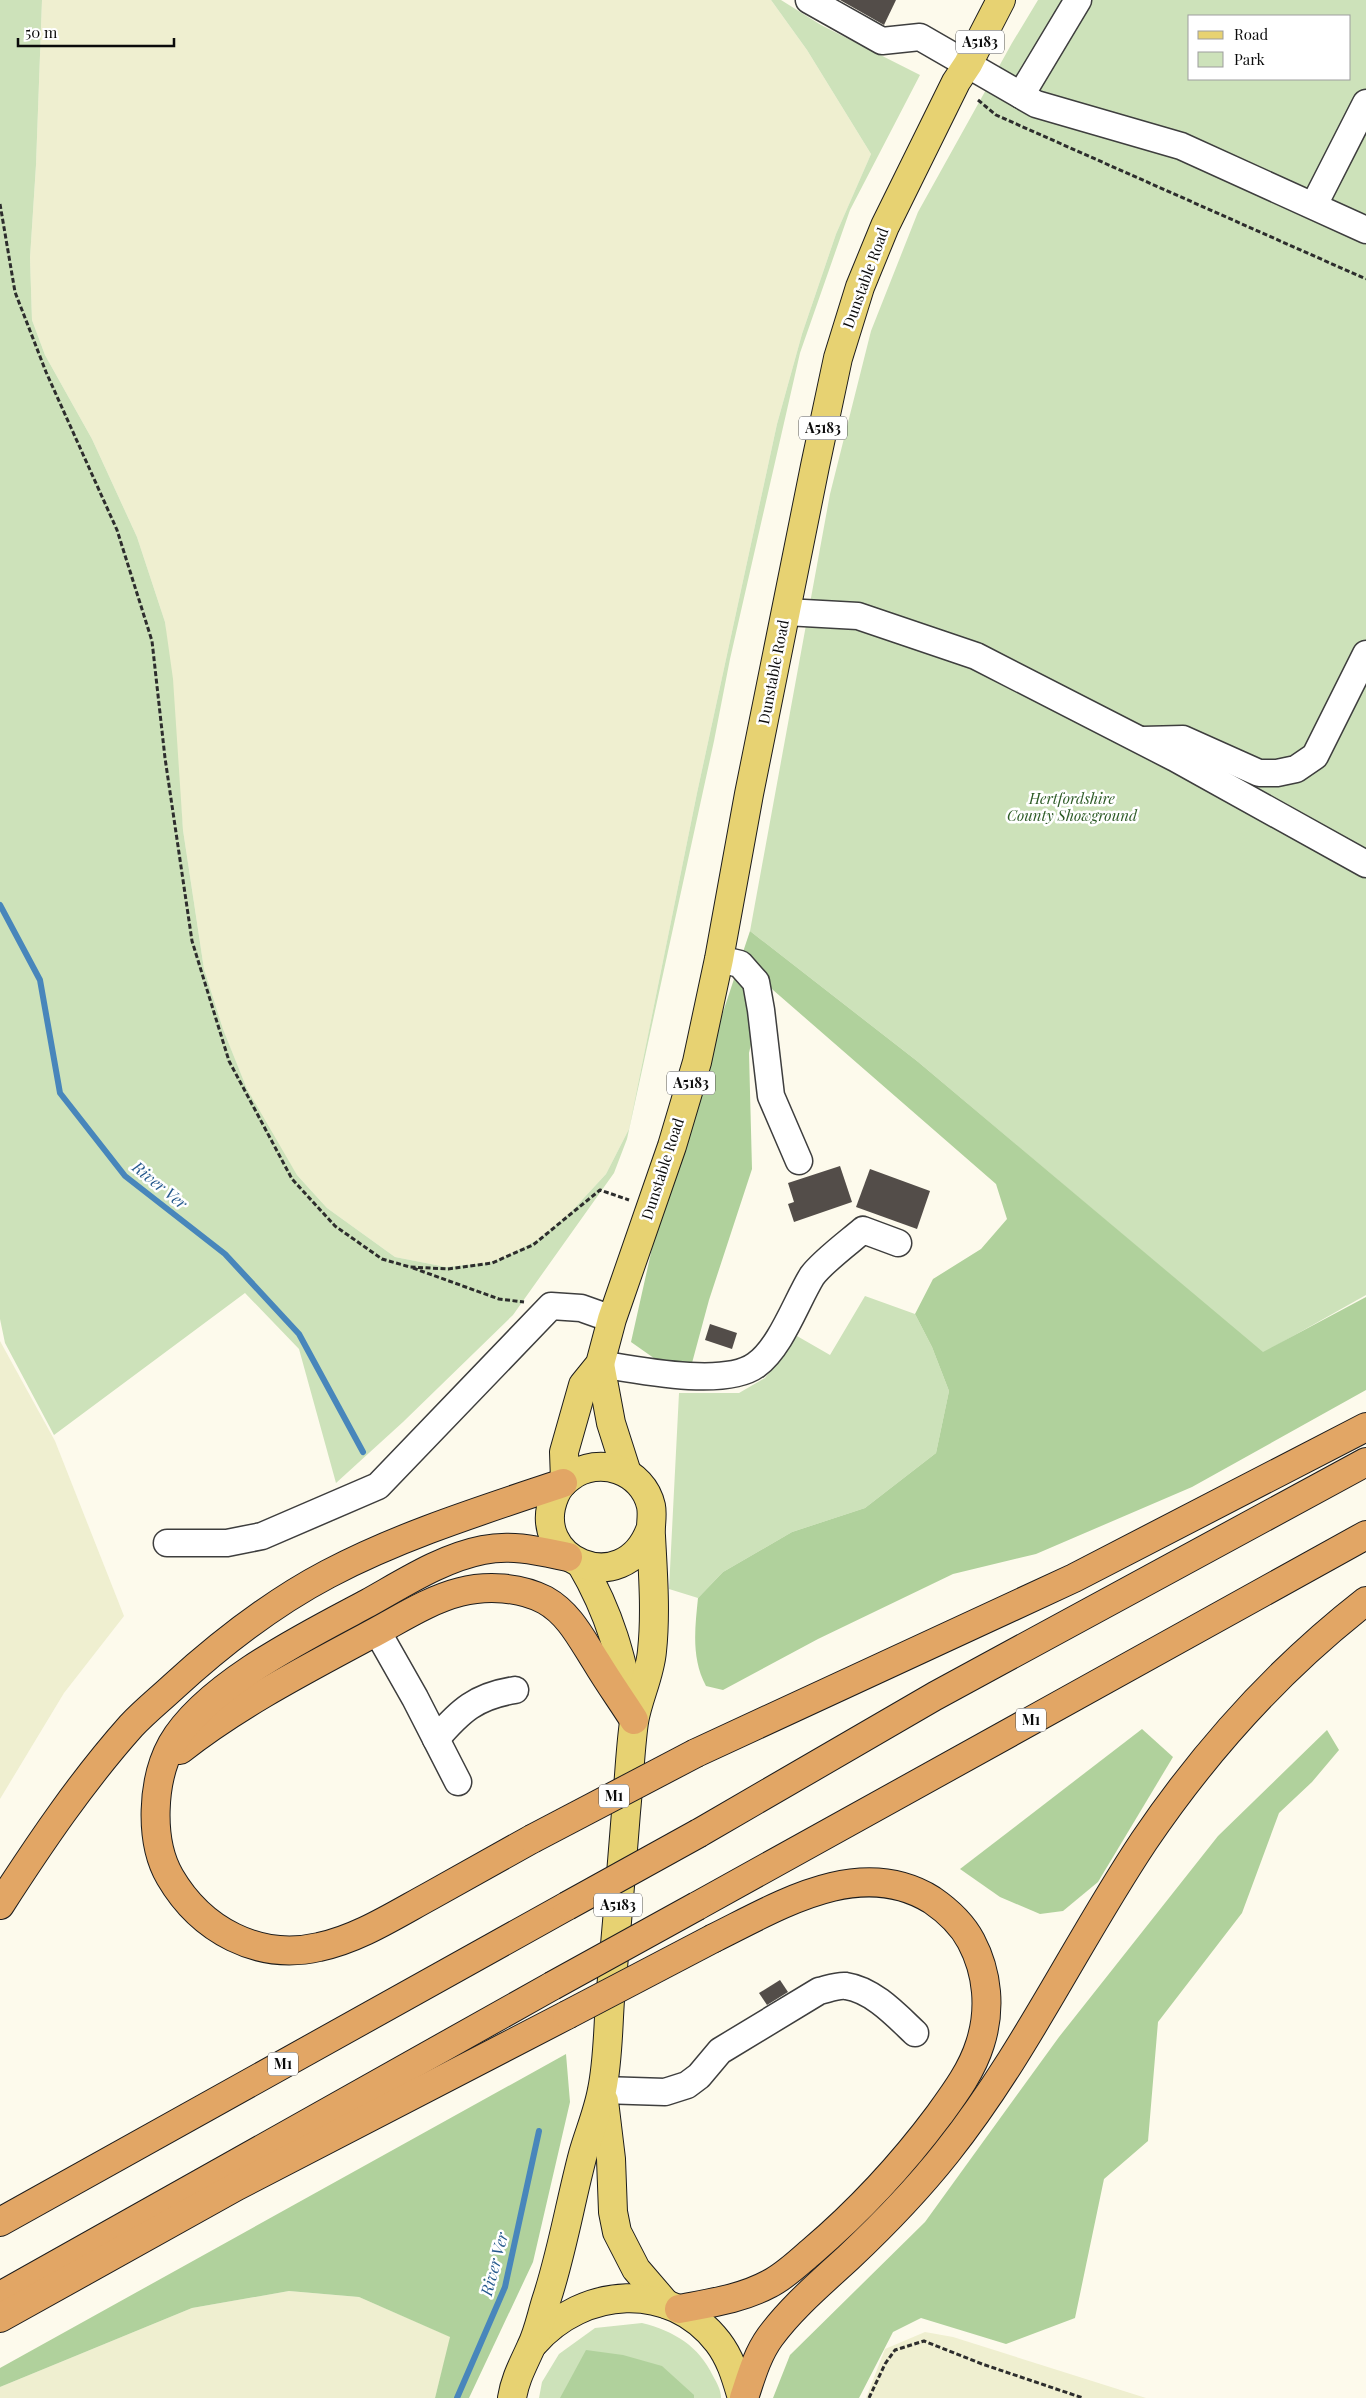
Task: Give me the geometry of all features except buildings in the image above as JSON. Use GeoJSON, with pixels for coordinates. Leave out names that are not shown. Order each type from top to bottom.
{"type":"FeatureCollection","features":[{"type":"Feature","properties":{"kind":"highway","name":"M1"},"geometry":{"type":"LineString","coordinates":[[162,1770],[156,1819],[160,1847],[167,1873],[181,1896],[215,1928],[239,1941],[265,1948],[300,1950],[320,1947],[346,1938],[403,1910],[532,1838],[696,1753],[1074,1578],[1366,1428]]}},
{"type":"Feature","properties":{"kind":"highway","name":"M1"},"geometry":{"type":"LineString","coordinates":[[0,2222],[699,1833],[935,1696],[1366,1462]]}},
{"type":"Feature","properties":{"kind":"highway"},"geometry":{"type":"LineString","coordinates":[[0,1905],[61,1814],[132,1725],[196,1666],[256,1619],[320,1579],[380,1549],[499,1503],[564,1481]]}},
{"type":"Feature","properties":{"kind":"highway","name":"M1"},"geometry":{"type":"LineString","coordinates":[[0,2296],[552,1986],[1366,1535]]}},
{"type":"Feature","properties":{"kind":"highway"},"geometry":{"type":"LineString","coordinates":[[162,1770],[172,1744],[187,1723],[226,1689],[295,1643],[392,1590],[450,1561],[482,1550],[518,1547],[575,1560]]}},
{"type":"Feature","properties":{"kind":"highway"},"geometry":{"type":"LineString","coordinates":[[162,1770],[179,1751],[224,1718],[294,1676],[429,1604],[462,1592],[513,1589],[533,1594],[562,1612],[572,1624],[634,1720]]}},
{"type":"Feature","properties":{"kind":"highway"},"geometry":{"type":"LineString","coordinates":[[743,2398],[755,2365],[769,2338],[800,2304],[890,2218],[929,2174],[963,2131],[1037,2018],[1140,1848],[1197,1769],[1245,1713],[1311,1648],[1366,1601]]}},
{"type":"Feature","properties":{"kind":"highway"},"geometry":{"type":"LineString","coordinates":[[0,2318],[237,2186],[774,1908],[827,1888],[875,1882],[893,1884],[923,1895],[951,1915],[968,1936],[979,1960],[984,1980],[986,2018],[980,2046],[974,2061],[949,2100],[891,2175],[840,2227],[771,2283],[732,2299],[672,2307]]}},
{"type":"Feature","properties":{"kind":"main road","name":"Dunstable Road"},"geometry":{"type":"LineString","coordinates":[[564,1481],[564,1452],[583,1384],[600,1364],[612,1319],[672,1146],[691,1081],[719,959],[786,612],[838,358],[860,288],[885,226],[1001,0]]}},
{"type":"Feature","properties":{"kind":"main road","name":"Dunstable Road"},"geometry":{"type":"LineString","coordinates":[[600,1364],[611,1423],[627,1473]]}},
{"type":"Feature","properties":{"kind":"main road"},"geometry":{"type":"LineString","coordinates":[[598,1466],[618,1469],[627,1473],[639,1483],[648,1496],[652,1515],[650,1530],[639,1551],[624,1562],[604,1568],[575,1560],[559,1546],[552,1534],[550,1516],[553,1499],[564,1481],[576,1472],[598,1466]]}},
{"type":"Feature","properties":{"kind":"main road","name":"A5183"},"geometry":{"type":"LineString","coordinates":[[532,2346],[550,2291],[583,2157],[602,2090],[634,1720],[652,1653],[653,1574],[650,1530]]}},
{"type":"Feature","properties":{"kind":"main road","name":"A5183"},"geometry":{"type":"LineString","coordinates":[[575,1560],[598,1593],[612,1626],[620,1650],[634,1720]]}},
{"type":"Feature","properties":{"kind":"main road","name":"A5183"},"geometry":{"type":"LineString","coordinates":[[602,2090],[611,2159],[613,2212],[618,2232],[636,2269],[672,2307]]}},
{"type":"Feature","properties":{"kind":"main road"},"geometry":{"type":"LineString","coordinates":[[509,2395],[520,2368],[532,2346],[562,2316],[593,2302],[625,2297],[672,2307],[695,2319],[718,2341],[733,2366],[743,2398]]}},
{"type":"Feature","properties":{"kind":"lane"},"geometry":{"type":"LineString","coordinates":[[809,0],[882,41],[920,37],[962,73],[1021,95],[1036,104],[1181,146],[1366,230]]}},
{"type":"Feature","properties":{"kind":"lane"},"geometry":{"type":"LineString","coordinates":[[1021,95],[1078,0]]}},
{"type":"Feature","properties":{"kind":"lane"},"geometry":{"type":"LineString","coordinates":[[1314,205],[1366,103]]}},
{"type":"Feature","properties":{"kind":"lane"},"geometry":{"type":"LineString","coordinates":[[786,612],[858,616],[976,656],[1139,740],[1366,864]]}},
{"type":"Feature","properties":{"kind":"lane"},"geometry":{"type":"LineString","coordinates":[[1139,740],[1183,739],[1259,773],[1277,773],[1296,769],[1315,756],[1366,654]]}},
{"type":"Feature","properties":{"kind":"lane"},"geometry":{"type":"LineString","coordinates":[[719,959],[740,964],[756,982],[771,1096],[799,1161]]}},
{"type":"Feature","properties":{"kind":"lane"},"geometry":{"type":"LineString","coordinates":[[600,1364],[672,1375],[726,1375],[756,1366],[770,1352],[814,1274],[863,1230],[898,1243]]}},
{"type":"Feature","properties":{"kind":"lane"},"geometry":{"type":"LineString","coordinates":[[167,1543],[227,1543],[262,1536],[378,1486],[551,1306],[581,1308],[612,1319]]}},
{"type":"Feature","properties":{"kind":"lane"},"geometry":{"type":"LineString","coordinates":[[377,1631],[458,1782]]}},
{"type":"Feature","properties":{"kind":"lane"},"geometry":{"type":"LineString","coordinates":[[436,1740],[457,1714],[474,1702],[499,1693],[515,1690]]}},
{"type":"Feature","properties":{"kind":"lane"},"geometry":{"type":"LineString","coordinates":[[602,2090],[674,2091],[699,2076],[720,2051],[819,1992],[836,1987],[855,1988],[884,2004],[915,2032]]}},
{"type":"Feature","properties":{"kind":"path"},"geometry":{"type":"LineString","coordinates":[[962,73],[996,115],[1366,279]]}},
{"type":"Feature","properties":{"kind":"path"},"geometry":{"type":"LineString","coordinates":[[0,204],[14,292],[46,372],[117,530],[152,641],[165,758],[192,941],[229,1061],[292,1178],[335,1226],[382,1259],[410,1267],[498,1299],[551,1306]]}},
{"type":"Feature","properties":{"kind":"path"},"geometry":{"type":"LineString","coordinates":[[410,1267],[448,1268],[492,1263],[533,1246],[600,1190],[630,1200]]}},
{"type":"Feature","properties":{"kind":"path"},"geometry":{"type":"LineString","coordinates":[[869,2398],[885,2364],[895,2350],[924,2341],[982,2364],[1083,2398]]}},
{"type":"Feature","properties":{"kind":"green space"},"geometry":{"type":"Polygon","coordinates":[[[0,0],[42,0],[36,165],[30,258],[32,320],[45,355],[92,439],[137,537],[165,622],[173,679],[183,830],[204,969],[223,1029],[247,1089],[297,1175],[327,1208],[395,1257],[446,1267],[487,1263],[505,1257],[539,1239],[570,1213],[606,1174],[629,1129],[697,793],[777,424],[802,334],[836,234],[871,154],[807,50],[771,0],[781,0],[821,25],[920,75],[850,210],[800,353],[730,659],[714,741],[627,1139],[614,1173],[513,1315],[403,1422],[336,1483],[299,1349],[245,1293],[54,1435],[5,1343],[0,1319],[0,0]]]}},
{"type":"Feature","properties":{"kind":"green space"},"geometry":{"type":"Polygon","coordinates":[[[42,0],[771,0],[807,50],[871,154],[836,234],[802,334],[777,424],[697,793],[629,1129],[606,1174],[570,1213],[539,1239],[505,1257],[487,1263],[446,1267],[395,1257],[327,1208],[297,1175],[271,1133],[247,1089],[223,1029],[204,969],[183,830],[165,622],[137,537],[92,439],[45,355],[32,320],[30,258],[36,165],[42,0]]]}},
{"type":"Feature","properties":{"kind":"green space","name":"Hertfordshire County Showground"},"geometry":{"type":"Polygon","coordinates":[[[1038,0],[1366,0],[1366,1295],[1263,1353],[917,1061],[750,931],[830,494],[871,331],[918,212],[1038,0]]]}},
{"type":"Feature","properties":{"kind":"green space"},"geometry":{"type":"Polygon","coordinates":[[[750,931],[917,1061],[1263,1352],[1366,1297],[1366,1390],[1192,1487],[1036,1554],[953,1574],[818,1639],[723,1690],[706,1686],[698,1665],[695,1643],[698,1598],[723,1572],[792,1532],[865,1508],[936,1453],[949,1391],[932,1347],[915,1314],[933,1279],[981,1249],[1007,1219],[996,1184],[765,983],[749,1053],[752,1169],[709,1300],[692,1363],[658,1361],[631,1342],[659,1217],[710,1051],[750,931]]]}},
{"type":"Feature","properties":{"kind":"green space"},"geometry":{"type":"Polygon","coordinates":[[[865,1296],[915,1314],[932,1347],[949,1391],[936,1453],[865,1508],[792,1532],[723,1572],[698,1598],[669,1589],[679,1393],[739,1393],[765,1378],[797,1336],[830,1355],[865,1296]]]}},
{"type":"Feature","properties":{"kind":"green space"},"geometry":{"type":"Polygon","coordinates":[[[0,1341],[55,1441],[124,1616],[64,1693],[0,1799],[0,1341]]]}},
{"type":"Feature","properties":{"kind":"green space"},"geometry":{"type":"Polygon","coordinates":[[[1142,1729],[1173,1757],[1098,1882],[1063,1911],[1040,1914],[1000,1897],[960,1869],[1142,1729]]]}},
{"type":"Feature","properties":{"kind":"green space"},"geometry":{"type":"Polygon","coordinates":[[[1327,1730],[1339,1750],[1312,1782],[1279,1813],[1242,1913],[1158,2022],[1148,2141],[1104,2179],[1075,2318],[1006,2344],[921,2318],[893,2332],[859,2398],[773,2398],[790,2355],[925,2222],[1059,2037],[1218,1836],[1327,1730]]]}},
{"type":"Feature","properties":{"kind":"green space"},"geometry":{"type":"Polygon","coordinates":[[[566,2054],[570,2102],[533,2262],[469,2398],[435,2398],[450,2337],[359,2297],[289,2291],[192,2308],[0,2387],[0,2368],[566,2054]]]}},
{"type":"Feature","properties":{"kind":"green space"},"geometry":{"type":"Polygon","coordinates":[[[289,2291],[359,2297],[451,2337],[435,2398],[0,2398],[0,2387],[192,2308],[289,2291]]]}},
{"type":"Feature","properties":{"kind":"green space"},"geometry":{"type":"Polygon","coordinates":[[[642,2323],[665,2330],[693,2348],[707,2365],[719,2387],[721,2398],[539,2398],[542,2382],[559,2354],[595,2328],[642,2323]]]}},
{"type":"Feature","properties":{"kind":"green space"},"geometry":{"type":"Polygon","coordinates":[[[925,2332],[953,2337],[1146,2398],[866,2398],[885,2349],[925,2332]]]}},
{"type":"Feature","properties":{"kind":"green space"},"geometry":{"type":"Polygon","coordinates":[[[586,2350],[623,2355],[662,2366],[694,2395],[694,2398],[560,2398],[586,2350]]]}},
{"type":"Feature","properties":{"kind":"waterway","name":"River Ver"},"geometry":{"type":"LineString","coordinates":[[0,905],[40,980],[60,1093],[125,1176],[225,1254],[299,1334],[363,1452]]}},
{"type":"Feature","properties":{"kind":"waterway","name":"River Ver"},"geometry":{"type":"LineString","coordinates":[[457,2398],[505,2287],[539,2131]]}}]}
